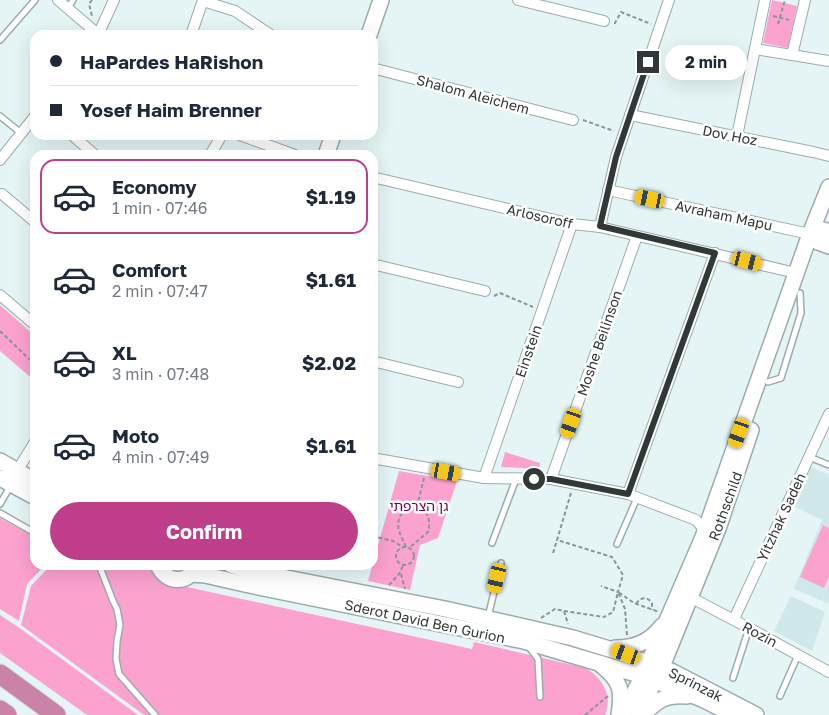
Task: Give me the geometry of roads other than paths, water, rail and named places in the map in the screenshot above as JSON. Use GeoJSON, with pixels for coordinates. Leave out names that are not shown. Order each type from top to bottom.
{"type":"FeatureCollection","features":[{"type":"Feature","properties":{"kind":"highway"},"geometry":{"type":"LineString","coordinates":[[0,674],[56,715]]}},
{"type":"Feature","properties":{"kind":"street"},"geometry":{"type":"LineString","coordinates":[[58,0],[71,4],[94,30]]}},
{"type":"Feature","properties":{"kind":"street"},"geometry":{"type":"LineString","coordinates":[[101,30],[114,0]]}},
{"type":"Feature","properties":{"kind":"street"},"geometry":{"type":"LineString","coordinates":[[193,30],[203,0],[235,11],[264,30]]}},
{"type":"Feature","properties":{"kind":"street"},"geometry":{"type":"LineString","coordinates":[[371,30],[381,0]]}},
{"type":"Feature","properties":{"kind":"street"},"geometry":{"type":"LineString","coordinates":[[518,0],[604,21]]}},
{"type":"Feature","properties":{"kind":"street"},"geometry":{"type":"LineString","coordinates":[[600,226],[616,157],[669,0]]}},
{"type":"Feature","properties":{"kind":"street"},"geometry":{"type":"LineString","coordinates":[[738,136],[764,0]]}},
{"type":"Feature","properties":{"kind":"street"},"geometry":{"type":"LineString","coordinates":[[792,55],[803,0]]}},
{"type":"Feature","properties":{"kind":"street"},"geometry":{"type":"LineString","coordinates":[[755,49],[829,61]]}},
{"type":"Feature","properties":{"kind":"street","name":"Shalom Aleichem"},"geometry":{"type":"LineString","coordinates":[[378,70],[573,120]]}},
{"type":"Feature","properties":{"kind":"street","name":"Dov Hoz"},"geometry":{"type":"LineString","coordinates":[[630,115],[829,156]]}},
{"type":"Feature","properties":{"kind":"street"},"geometry":{"type":"LineString","coordinates":[[0,160],[30,122]]}},
{"type":"Feature","properties":{"kind":"street"},"geometry":{"type":"LineString","coordinates":[[78,140],[89,150]]}},
{"type":"Feature","properties":{"kind":"street"},"geometry":{"type":"LineString","coordinates":[[254,140],[281,150]]}},
{"type":"Feature","properties":{"kind":"street","name":"Arlosoroff"},"geometry":{"type":"LineString","coordinates":[[378,177],[572,224],[600,226],[796,273]]}},
{"type":"Feature","properties":{"kind":"street","name":"Rothschild"},"geometry":{"type":"LineString","coordinates":[[653,672],[690,597],[718,526],[821,233],[829,187]]}},
{"type":"Feature","properties":{"kind":"street","name":"Avraham Mapu"},"geometry":{"type":"LineString","coordinates":[[608,190],[821,233]]}},
{"type":"Feature","properties":{"kind":"street"},"geometry":{"type":"LineString","coordinates":[[2,194],[30,218]]}},
{"type":"Feature","properties":{"kind":"street","name":"Einstein"},"geometry":{"type":"LineString","coordinates":[[484,478],[572,224]]}},
{"type":"Feature","properties":{"kind":"street","name":"Rothschild"},"geometry":{"type":"LineString","coordinates":[[653,672],[671,612],[702,537],[796,273],[821,233]]}},
{"type":"Feature","properties":{"kind":"street","name":"Moshe Beilinson"},"geometry":{"type":"LineString","coordinates":[[551,479],[637,236]]}},
{"type":"Feature","properties":{"kind":"street"},"geometry":{"type":"LineString","coordinates":[[632,496],[715,253]]}},
{"type":"Feature","properties":{"kind":"street"},"geometry":{"type":"LineString","coordinates":[[378,265],[485,291]]}},
{"type":"Feature","properties":{"kind":"street"},"geometry":{"type":"LineString","coordinates":[[0,295],[30,321]]}},
{"type":"Feature","properties":{"kind":"street"},"geometry":{"type":"LineString","coordinates":[[378,362],[458,382]]}},
{"type":"Feature","properties":{"kind":"street","name":"Yitzhak Sadeh"},"geometry":{"type":"LineString","coordinates":[[734,620],[829,414]]}},
{"type":"Feature","properties":{"kind":"street"},"geometry":{"type":"LineString","coordinates":[[9,478],[30,449]]}},
{"type":"Feature","properties":{"kind":"street"},"geometry":{"type":"LineString","coordinates":[[378,459],[484,478],[551,479],[632,496],[696,520],[702,527],[702,537]]}},
{"type":"Feature","properties":{"kind":"street"},"geometry":{"type":"LineString","coordinates":[[0,462],[9,478],[30,493]]}},
{"type":"Feature","properties":{"kind":"street"},"geometry":{"type":"LineString","coordinates":[[9,478],[30,480]]}},
{"type":"Feature","properties":{"kind":"street","name":"Sderot David Ben Gurion"},"geometry":{"type":"LineString","coordinates":[[160,570],[170,579],[184,579],[194,570],[205,575],[258,587],[526,634],[574,638],[609,648],[653,672]]}},
{"type":"Feature","properties":{"kind":"street","name":"Sderot David Ben Gurion"},"geometry":{"type":"LineString","coordinates":[[246,570],[488,618],[589,659],[653,672]]}},
{"type":"Feature","properties":{"kind":"street","name":"Rozin"},"geometry":{"type":"LineString","coordinates":[[690,597],[829,672]]}},
{"type":"Feature","properties":{"kind":"street"},"geometry":{"type":"LineString","coordinates":[[609,648],[630,648],[651,638],[661,628],[671,612]]}},
{"type":"Feature","properties":{"kind":"street"},"geometry":{"type":"LineString","coordinates":[[589,659],[600,664],[617,680],[621,694],[620,715]]}},
{"type":"Feature","properties":{"kind":"street","name":"Sprinzak"},"geometry":{"type":"LineString","coordinates":[[653,672],[671,671],[756,715]]}},
{"type":"Feature","properties":{"kind":"street"},"geometry":{"type":"LineString","coordinates":[[620,715],[653,672]]}},
{"type":"Feature","properties":{"kind":"street"},"geometry":{"type":"LineString","coordinates":[[638,715],[653,672]]}},
{"type":"Feature","properties":{"kind":"street","name":"Sprinzak"},"geometry":{"type":"LineString","coordinates":[[653,672],[734,715]]}},
{"type":"Feature","properties":{"kind":"street"},"geometry":{"type":"LineString","coordinates":[[643,715],[660,699],[668,696],[682,695],[702,699]]}},
{"type":"Feature","properties":{"kind":"lane"},"geometry":{"type":"LineString","coordinates":[[0,40],[35,0]]}},
{"type":"Feature","properties":{"kind":"lane"},"geometry":{"type":"LineString","coordinates":[[0,116],[21,133]]}},
{"type":"Feature","properties":{"kind":"lane"},"geometry":{"type":"LineString","coordinates":[[809,457],[829,465]]}},
{"type":"Feature","properties":{"kind":"lane"},"geometry":{"type":"LineString","coordinates":[[0,504],[9,478]]}},
{"type":"Feature","properties":{"kind":"lane"},"geometry":{"type":"LineString","coordinates":[[492,543],[516,478]]}},
{"type":"Feature","properties":{"kind":"lane"},"geometry":{"type":"LineString","coordinates":[[617,544],[632,496]]}},
{"type":"Feature","properties":{"kind":"lane"},"geometry":{"type":"LineString","coordinates":[[0,513],[30,530]]}},
{"type":"Feature","properties":{"kind":"lane"},"geometry":{"type":"LineString","coordinates":[[488,618],[501,562]]}},
{"type":"Feature","properties":{"kind":"lane"},"geometry":{"type":"LineString","coordinates":[[101,570],[117,609],[120,625],[116,659],[119,674],[155,715]]}},
{"type":"Feature","properties":{"kind":"lane"},"geometry":{"type":"LineString","coordinates":[[733,678],[750,628]]}},
{"type":"Feature","properties":{"kind":"lane"},"geometry":{"type":"LineString","coordinates":[[526,634],[538,659],[540,697]]}},
{"type":"Feature","properties":{"kind":"lane"},"geometry":{"type":"LineString","coordinates":[[780,696],[798,655]]}},
{"type":"Feature","properties":{"kind":"park label","name":"גן הצרפתי"},"geometry":{"type":"Point","coordinates":[419,505]}}]}
